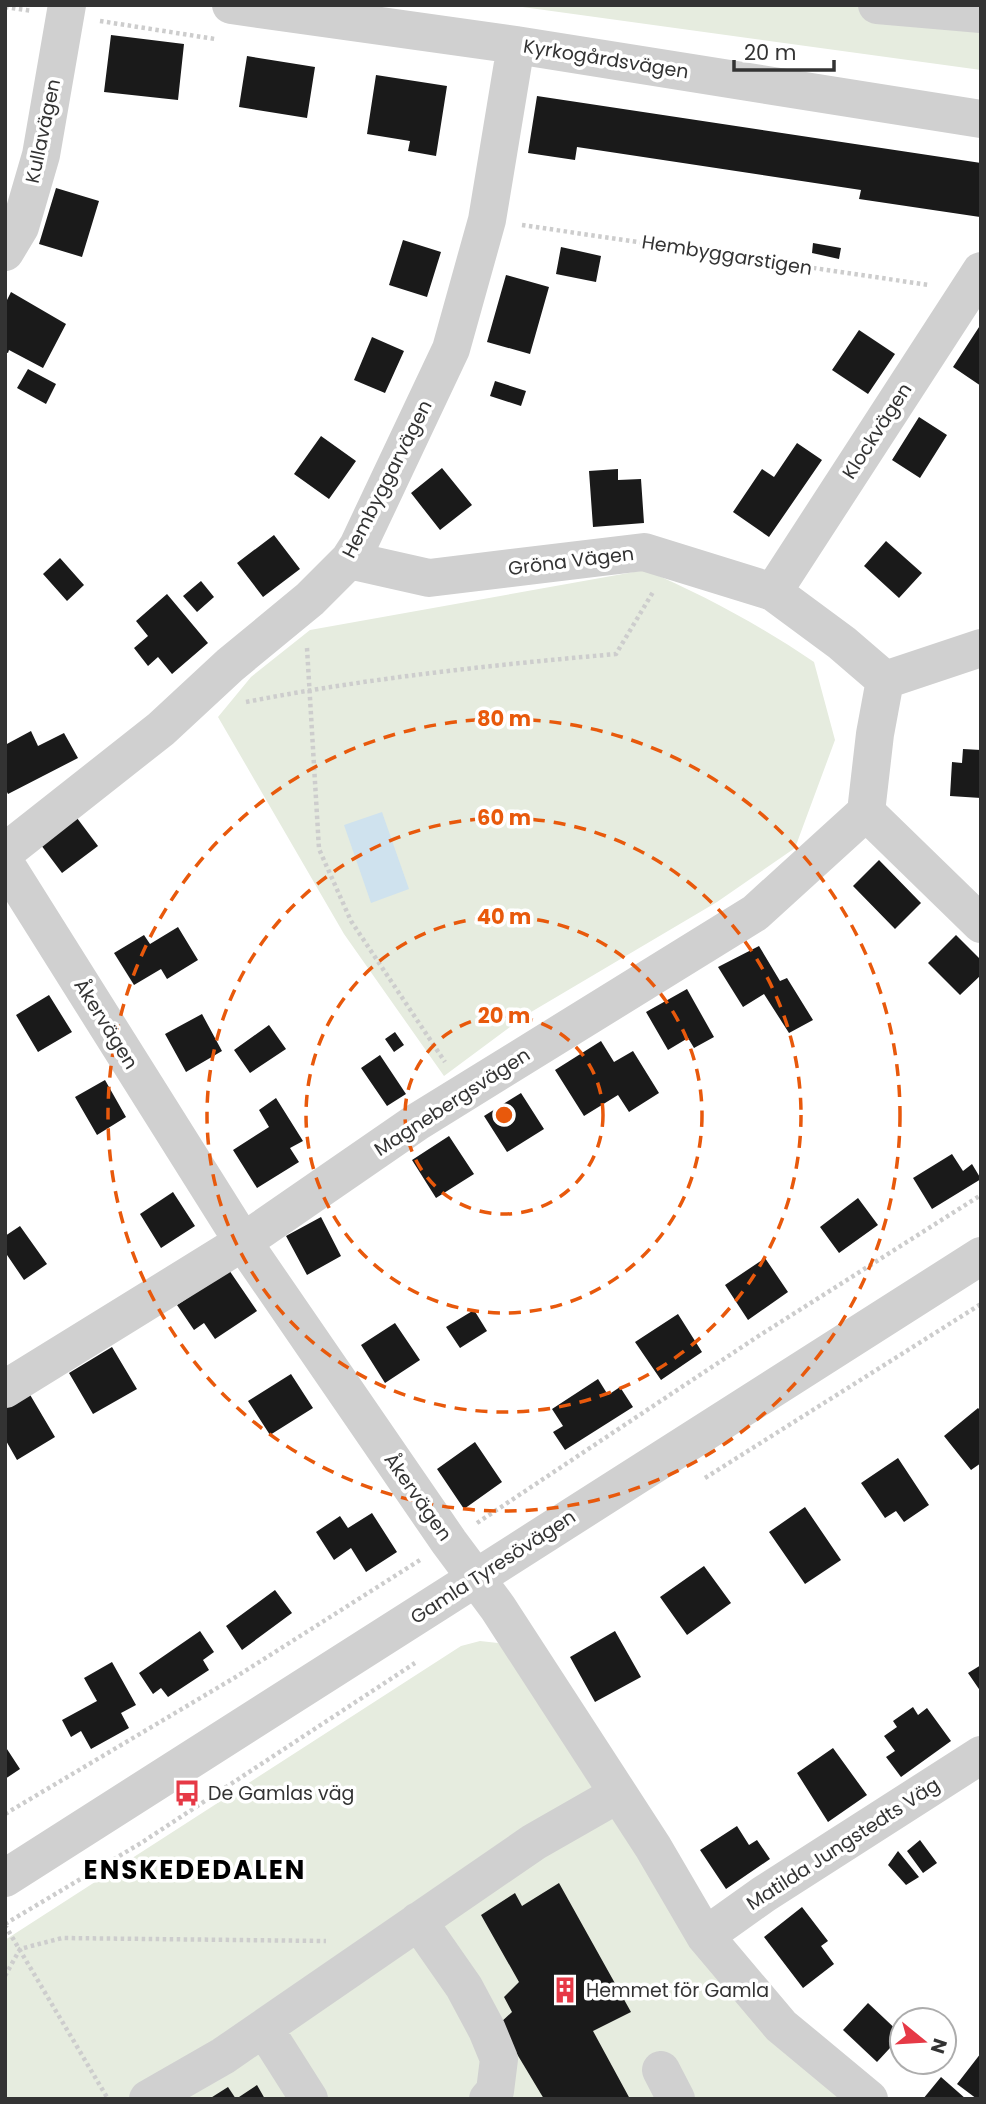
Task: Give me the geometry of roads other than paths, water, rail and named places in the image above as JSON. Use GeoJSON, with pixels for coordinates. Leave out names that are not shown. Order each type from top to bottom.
{"type":"FeatureCollection","features":[{"type":"Feature","properties":{"kind":"street","name":"Kullavägen"},"geometry":{"type":"LineString","coordinates":[[5,252],[20,227],[41,155],[67,5]]}},
{"type":"Feature","properties":{"kind":"street","name":"Kyrkogårdsvägen"},"geometry":{"type":"LineString","coordinates":[[231,5],[516,45],[981,120]]}},
{"type":"Feature","properties":{"kind":"street"},"geometry":{"type":"LineString","coordinates":[[877,5],[977,11]]}},
{"type":"Feature","properties":{"kind":"street","name":"Hembyggarvägen"},"geometry":{"type":"LineString","coordinates":[[5,852],[161,729],[230,665],[305,603],[349,560],[358,546],[451,349],[487,220],[516,45]]}},
{"type":"Feature","properties":{"kind":"street","name":"Klockvägen"},"geometry":{"type":"LineString","coordinates":[[773,592],[974,281]]}},
{"type":"Feature","properties":{"kind":"street","name":"Gröna Vägen"},"geometry":{"type":"LineString","coordinates":[[349,560],[429,578],[644,552],[773,592],[842,643],[885,680]]}},
{"type":"Feature","properties":{"kind":"street"},"geometry":{"type":"LineString","coordinates":[[981,648],[885,680],[875,734],[866,812],[981,924]]}},
{"type":"Feature","properties":{"kind":"street","name":"Magnebergsvägen"},"geometry":{"type":"LineString","coordinates":[[5,1389],[243,1242],[417,1122],[755,913],[866,812]]}},
{"type":"Feature","properties":{"kind":"street","name":"Åkervägen"},"geometry":{"type":"LineString","coordinates":[[5,863],[243,1242],[449,1542],[498,1608],[618,1794],[705,1936],[781,2026],[869,2099]]}},
{"type":"Feature","properties":{"kind":"street","name":"Gamla Tyresövägen"},"geometry":{"type":"LineString","coordinates":[[5,1878],[981,1256]]}},
{"type":"Feature","properties":{"kind":"street","name":"Matilda Jungstedts Väg"},"geometry":{"type":"LineString","coordinates":[[705,1936],[775,1887],[981,1755]]}},
{"type":"Feature","properties":{"kind":"street"},"geometry":{"type":"LineString","coordinates":[[148,2099],[223,2056],[534,1842],[618,1794]]}},
{"type":"Feature","properties":{"kind":"street"},"geometry":{"type":"LineString","coordinates":[[418,1922],[464,1987],[487,2029],[499,2059],[495,2091],[488,2099]]}},
{"type":"Feature","properties":{"kind":"street"},"geometry":{"type":"LineString","coordinates":[[264,2028],[309,2099]]}},
{"type":"Feature","properties":{"kind":"water"},"geometry":{"type":"Polygon","coordinates":[[[382,812],[409,889],[371,903],[344,825],[382,812]]]}},
{"type":"Feature","properties":{"kind":"place","name":"De Gamlas väg"},"geometry":{"type":"Point","coordinates":[187,1793]}},
{"type":"Feature","properties":{"kind":"place","name":"Hemmet för Gamla"},"geometry":{"type":"Point","coordinates":[565,1990]}},
{"type":"Feature","properties":{"kind":"district","name":"ENSKEDEDALEN"},"geometry":{"type":"Point","coordinates":[195,1870]}}]}
